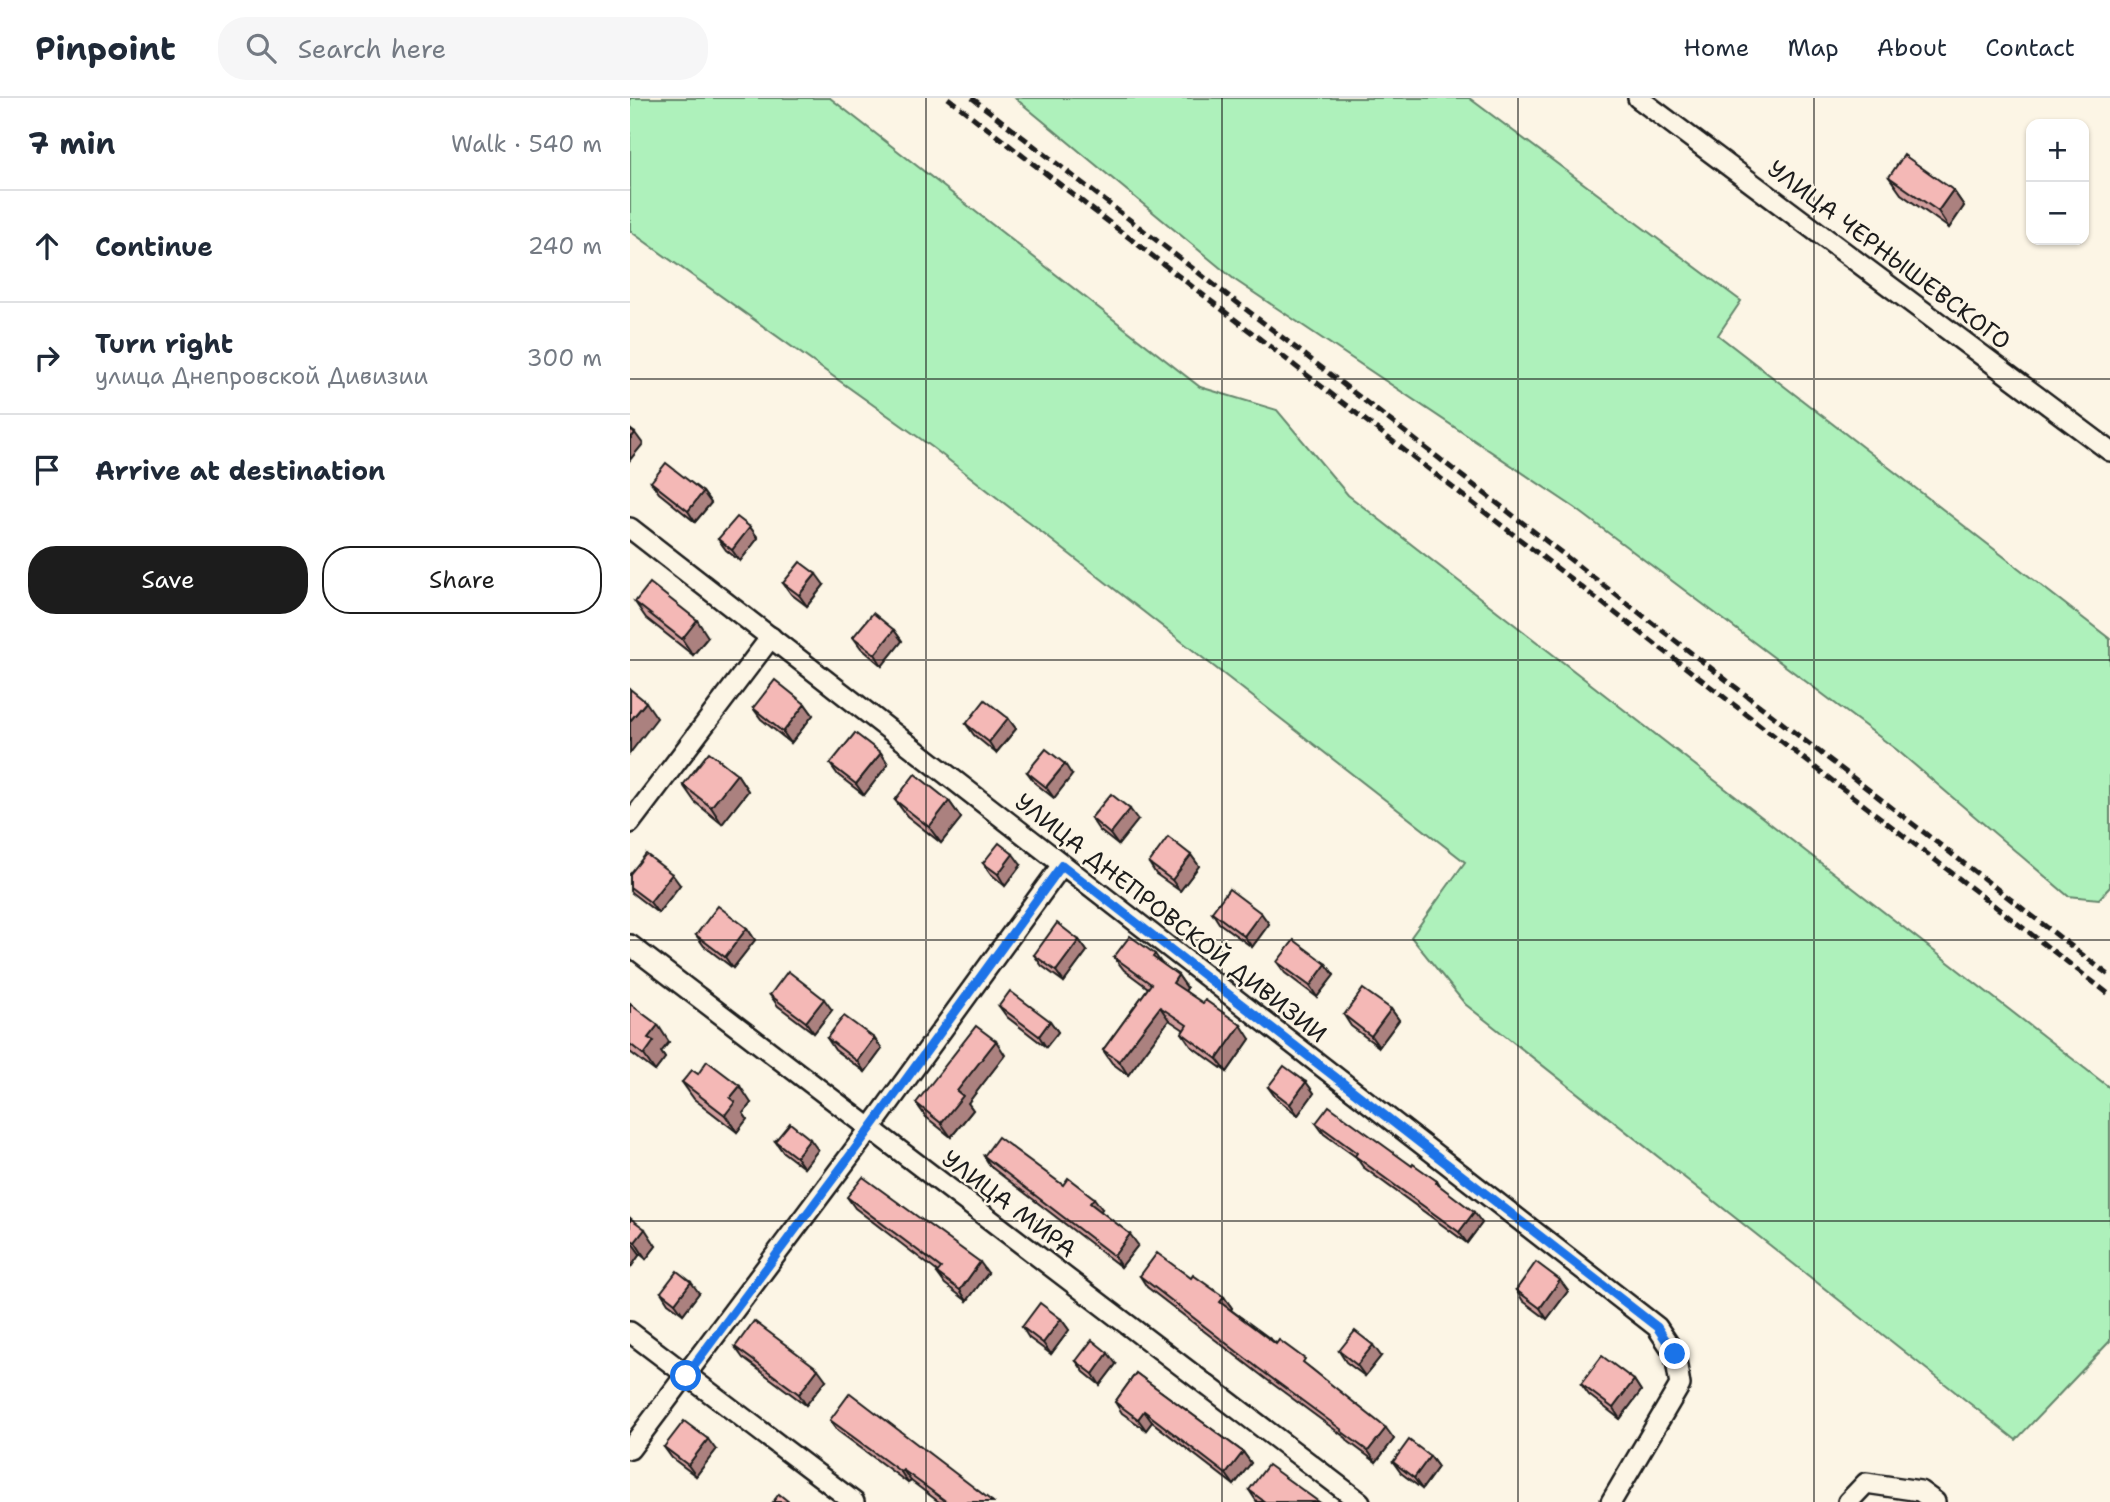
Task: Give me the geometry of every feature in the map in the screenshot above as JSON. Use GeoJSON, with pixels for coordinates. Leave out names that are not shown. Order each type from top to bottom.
{"type":"FeatureCollection","features":[{"type":"Feature","properties":{"kind":"street","name":"УЛИЦА ЧЕРНЫШЕВСКОГО"},"geometry":{"type":"LineString","coordinates":[[1639,98],[2110,451]]}},
{"type":"Feature","properties":{"kind":"street","name":"УЛИЦА ДНЕПРОВСКОЙ ДИВИЗИИ"},"geometry":{"type":"LineString","coordinates":[[630,528],[1657,1327],[1675,1354],[1680,1385],[1611,1502]]}},
{"type":"Feature","properties":{"kind":"street"},"geometry":{"type":"LineString","coordinates":[[630,823],[771,637]]}},
{"type":"Feature","properties":{"kind":"street"},"geometry":{"type":"LineString","coordinates":[[630,1449],[870,1129],[1062,865]]}},
{"type":"Feature","properties":{"kind":"street","name":"УЛИЦА МИРА"},"geometry":{"type":"LineString","coordinates":[[630,945],[1360,1502]]}},
{"type":"Feature","properties":{"kind":"street"},"geometry":{"type":"LineString","coordinates":[[630,1332],[854,1502]]}},
{"type":"Feature","properties":{"kind":"street"},"geometry":{"type":"LineString","coordinates":[[1849,1502],[1866,1483],[1920,1491],[1935,1502]]}},
{"type":"Feature","properties":{"kind":"green space"},"geometry":{"type":"Polygon","coordinates":[[[630,98],[830,98],[1200,387],[1277,410],[1348,495],[2110,1088],[2110,1341],[2016,1440],[1465,1004],[1411,937],[1465,862],[932,447],[630,231],[630,98]]]}},
{"type":"Feature","properties":{"kind":"green space"},"geometry":{"type":"Polygon","coordinates":[[[1015,98],[1469,98],[1741,301],[1718,335],[2110,639],[2110,887],[2099,899],[2068,896],[1897,750],[1575,508],[1235,280],[1015,98]]]}},
{"type":"Feature","properties":{"kind":"building"},"geometry":{"type":"Polygon","coordinates":[[[1904,155],[1953,190],[1938,211],[1889,177],[1904,155]]]}},
{"type":"Feature","properties":{"kind":"building"},"geometry":{"type":"Polygon","coordinates":[[[666,463],[703,492],[688,511],[651,482],[666,463]]]}},
{"type":"Feature","properties":{"kind":"building"},"geometry":{"type":"Polygon","coordinates":[[[737,517],[750,527],[732,550],[718,539],[737,517]]]}},
{"type":"Feature","properties":{"kind":"building"},"geometry":{"type":"Polygon","coordinates":[[[800,562],[816,574],[799,595],[783,583],[800,562]]]}},
{"type":"Feature","properties":{"kind":"building"},"geometry":{"type":"Polygon","coordinates":[[[650,583],[697,620],[682,639],[635,602],[650,583]]]}},
{"type":"Feature","properties":{"kind":"building"},"geometry":{"type":"Polygon","coordinates":[[[873,613],[894,630],[875,654],[853,637],[873,613]]]}},
{"type":"Feature","properties":{"kind":"building"},"geometry":{"type":"Polygon","coordinates":[[[775,680],[805,704],[783,732],[753,708],[775,680]]]}},
{"type":"Feature","properties":{"kind":"building"},"geometry":{"type":"Polygon","coordinates":[[[630,689],[646,702],[630,721],[630,689]]]}},
{"type":"Feature","properties":{"kind":"building"},"geometry":{"type":"Polygon","coordinates":[[[985,700],[1008,718],[989,742],[966,724],[985,700]]]}},
{"type":"Feature","properties":{"kind":"building"},"geometry":{"type":"Polygon","coordinates":[[[855,733],[881,753],[856,784],[830,764],[855,733]]]}},
{"type":"Feature","properties":{"kind":"building"},"geometry":{"type":"Polygon","coordinates":[[[1046,749],[1065,764],[1046,787],[1027,772],[1046,749]]]}},
{"type":"Feature","properties":{"kind":"building"},"geometry":{"type":"Polygon","coordinates":[[[709,752],[737,774],[711,807],[683,785],[709,752]]]}},
{"type":"Feature","properties":{"kind":"building"},"geometry":{"type":"Polygon","coordinates":[[[915,774],[949,801],[929,827],[895,800],[915,774]]]}},
{"type":"Feature","properties":{"kind":"building"},"geometry":{"type":"Polygon","coordinates":[[[1111,794],[1130,809],[1110,834],[1091,818],[1111,794]]]}},
{"type":"Feature","properties":{"kind":"building"},"geometry":{"type":"Polygon","coordinates":[[[1168,837],[1191,855],[1172,880],[1149,863],[1168,837]]]}},
{"type":"Feature","properties":{"kind":"building"},"geometry":{"type":"Polygon","coordinates":[[[999,843],[1013,854],[998,874],[983,863],[999,843]]]}},
{"type":"Feature","properties":{"kind":"building"},"geometry":{"type":"Polygon","coordinates":[[[646,854],[672,874],[650,902],[630,887],[630,874],[646,854]]]}},
{"type":"Feature","properties":{"kind":"building"},"geometry":{"type":"Polygon","coordinates":[[[1229,889],[1261,913],[1244,936],[1212,912],[1229,889]]]}},
{"type":"Feature","properties":{"kind":"building"},"geometry":{"type":"Polygon","coordinates":[[[718,906],[747,928],[725,957],[696,935],[718,906]]]}},
{"type":"Feature","properties":{"kind":"building"},"geometry":{"type":"Polygon","coordinates":[[[1057,923],[1079,940],[1056,971],[1034,955],[1057,923]]]}},
{"type":"Feature","properties":{"kind":"building"},"geometry":{"type":"Polygon","coordinates":[[[1130,936],[1178,975],[1173,983],[1203,1003],[1205,1000],[1241,1025],[1217,1059],[1182,1033],[1187,1025],[1160,1007],[1119,1061],[1103,1050],[1151,984],[1114,957],[1130,936]]]}},
{"type":"Feature","properties":{"kind":"building"},"geometry":{"type":"Polygon","coordinates":[[[1294,940],[1326,964],[1310,986],[1277,962],[1294,940]]]}},
{"type":"Feature","properties":{"kind":"building"},"geometry":{"type":"Polygon","coordinates":[[[788,971],[824,999],[806,1022],[770,995],[788,971]]]}},
{"type":"Feature","properties":{"kind":"building"},"geometry":{"type":"Polygon","coordinates":[[[1363,989],[1391,1009],[1371,1036],[1344,1015],[1363,989]]]}},
{"type":"Feature","properties":{"kind":"building"},"geometry":{"type":"Polygon","coordinates":[[[1010,991],[1050,1021],[1039,1036],[999,1006],[1010,991]]]}},
{"type":"Feature","properties":{"kind":"building"},"geometry":{"type":"Polygon","coordinates":[[[630,1004],[658,1025],[648,1038],[654,1041],[644,1055],[630,1044],[630,1004]]]}},
{"type":"Feature","properties":{"kind":"building"},"geometry":{"type":"Polygon","coordinates":[[[844,1016],[874,1038],[857,1061],[827,1038],[844,1016]]]}},
{"type":"Feature","properties":{"kind":"building"},"geometry":{"type":"Polygon","coordinates":[[[976,1026],[996,1041],[957,1091],[963,1096],[941,1123],[916,1103],[976,1026]]]}},
{"type":"Feature","properties":{"kind":"building"},"geometry":{"type":"Polygon","coordinates":[[[707,1061],[740,1086],[730,1098],[735,1102],[725,1115],[682,1082],[692,1070],[698,1074],[707,1061]]]}},
{"type":"Feature","properties":{"kind":"building"},"geometry":{"type":"Polygon","coordinates":[[[1284,1066],[1306,1082],[1290,1104],[1268,1087],[1284,1066]]]}},
{"type":"Feature","properties":{"kind":"building"},"geometry":{"type":"Polygon","coordinates":[[[1329,1106],[1437,1181],[1436,1183],[1474,1212],[1459,1232],[1355,1156],[1357,1153],[1316,1123],[1329,1106]]]}},
{"type":"Feature","properties":{"kind":"building"},"geometry":{"type":"Polygon","coordinates":[[[790,1123],[810,1139],[796,1157],[775,1141],[790,1123]]]}},
{"type":"Feature","properties":{"kind":"building"},"geometry":{"type":"Polygon","coordinates":[[[998,1137],[1063,1185],[1068,1178],[1094,1198],[1090,1203],[1130,1234],[1114,1256],[984,1156],[998,1137]]]}},
{"type":"Feature","properties":{"kind":"building"},"geometry":{"type":"Polygon","coordinates":[[[863,1177],[980,1262],[960,1290],[937,1273],[941,1268],[847,1197],[863,1177]]]}},
{"type":"Feature","properties":{"kind":"building"},"geometry":{"type":"Polygon","coordinates":[[[630,1218],[645,1229],[635,1242],[630,1239],[630,1218]]]}},
{"type":"Feature","properties":{"kind":"building"},"geometry":{"type":"Polygon","coordinates":[[[1157,1253],[1191,1278],[1193,1275],[1224,1297],[1220,1302],[1276,1344],[1279,1340],[1305,1359],[1303,1362],[1386,1428],[1368,1451],[1140,1276],[1157,1253]]]}},
{"type":"Feature","properties":{"kind":"building"},"geometry":{"type":"Polygon","coordinates":[[[1536,1262],[1560,1280],[1540,1308],[1516,1290],[1536,1262]]]}},
{"type":"Feature","properties":{"kind":"building"},"geometry":{"type":"Polygon","coordinates":[[[677,1271],[691,1282],[675,1303],[661,1292],[677,1271]]]}},
{"type":"Feature","properties":{"kind":"building"},"geometry":{"type":"Polygon","coordinates":[[[1040,1303],[1061,1319],[1043,1343],[1022,1327],[1040,1303]]]}},
{"type":"Feature","properties":{"kind":"building"},"geometry":{"type":"Polygon","coordinates":[[[754,1321],[818,1369],[799,1394],[735,1347],[754,1321]]]}},
{"type":"Feature","properties":{"kind":"building"},"geometry":{"type":"Polygon","coordinates":[[[1355,1331],[1373,1345],[1357,1365],[1339,1351],[1355,1331]]]}},
{"type":"Feature","properties":{"kind":"building"},"geometry":{"type":"Polygon","coordinates":[[[1092,1340],[1108,1353],[1093,1374],[1076,1361],[1092,1340]]]}},
{"type":"Feature","properties":{"kind":"building"},"geometry":{"type":"Polygon","coordinates":[[[1602,1356],[1634,1380],[1613,1408],[1581,1384],[1602,1356]]]}},
{"type":"Feature","properties":{"kind":"building"},"geometry":{"type":"Polygon","coordinates":[[[1136,1373],[1243,1452],[1226,1474],[1144,1411],[1138,1419],[1115,1402],[1136,1373]]]}},
{"type":"Feature","properties":{"kind":"building"},"geometry":{"type":"Polygon","coordinates":[[[850,1393],[993,1502],[947,1502],[830,1420],[850,1393]]]}},
{"type":"Feature","properties":{"kind":"building"},"geometry":{"type":"Polygon","coordinates":[[[684,1421],[708,1439],[688,1465],[664,1447],[684,1421]]]}},
{"type":"Feature","properties":{"kind":"building"},"geometry":{"type":"Polygon","coordinates":[[[1409,1440],[1430,1456],[1414,1478],[1393,1462],[1409,1440]]]}},
{"type":"Feature","properties":{"kind":"building"},"geometry":{"type":"Polygon","coordinates":[[[1268,1465],[1319,1502],[1265,1502],[1249,1490],[1268,1465]]]}},
{"type":"Feature","properties":{"kind":"building"},"geometry":{"type":"Polygon","coordinates":[[[779,1494],[789,1502],[773,1502],[779,1494]]]}},
{"type":"Feature","properties":{"kind":"railway"},"geometry":{"type":"LineString","coordinates":[[948,98],[2110,995]]}},
{"type":"Feature","properties":{"kind":"railway"},"geometry":{"type":"LineString","coordinates":[[972,98],[2110,976]]}},
{"type":"Feature","properties":{"kind":"route"},"geometry":{"type":"LineString","coordinates":[[686,1376],[1062,865],[1657,1327],[1675,1354]]}}]}
